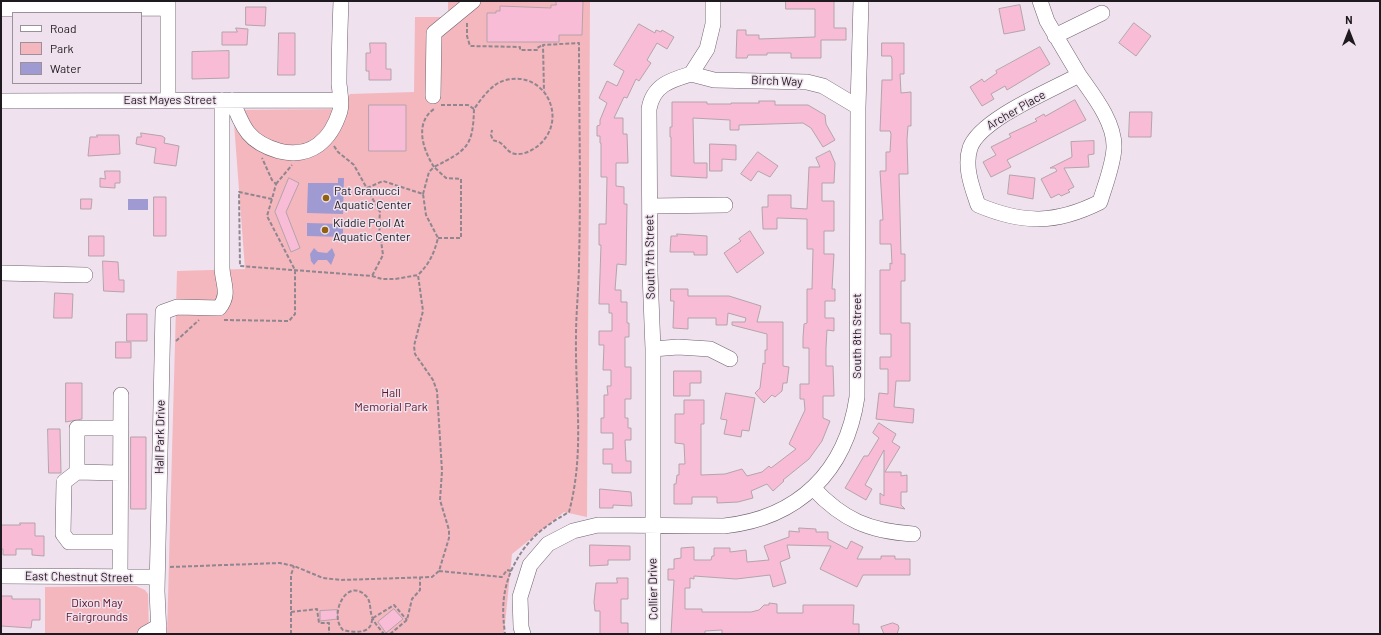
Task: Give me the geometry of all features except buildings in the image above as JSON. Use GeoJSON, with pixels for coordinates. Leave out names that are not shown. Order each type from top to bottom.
{"type":"FeatureCollection","features":[{"type":"Feature","properties":{"kind":"street"},"geometry":{"type":"LineString","coordinates":[[227,100],[245,131],[263,144],[291,154],[312,148],[322,142],[331,133],[341,109],[341,1]]}},
{"type":"Feature","properties":{"kind":"street"},"geometry":{"type":"LineString","coordinates":[[433,96],[434,34],[473,1]]}},
{"type":"Feature","properties":{"kind":"street"},"geometry":{"type":"LineString","coordinates":[[691,74],[707,49],[713,24],[713,1]]}},
{"type":"Feature","properties":{"kind":"street","name":"South 8th Street"},"geometry":{"type":"LineString","coordinates":[[652,526],[724,526],[742,524],[774,514],[787,507],[813,488],[835,461],[846,441],[854,415],[857,397],[858,107],[861,1]]}},
{"type":"Feature","properties":{"kind":"street","name":"Archer Place"},"geometry":{"type":"LineString","coordinates":[[1040,1],[1047,21],[1055,36],[1080,75],[1103,112],[1111,130],[1114,147],[1100,202],[1065,217],[1047,219],[1010,216],[978,205],[971,186],[967,164],[970,148],[978,134],[993,121],[1080,75]]}},
{"type":"Feature","properties":{"kind":"street"},"geometry":{"type":"LineString","coordinates":[[1,9],[168,5],[168,100]]}},
{"type":"Feature","properties":{"kind":"street"},"geometry":{"type":"LineString","coordinates":[[1055,36],[1102,13]]}},
{"type":"Feature","properties":{"kind":"street","name":"Birch Way"},"geometry":{"type":"LineString","coordinates":[[691,74],[714,80],[807,82],[823,86],[858,107]]}},
{"type":"Feature","properties":{"kind":"street","name":"South 7th Street"},"geometry":{"type":"LineString","coordinates":[[652,543],[653,349],[650,206],[651,100],[660,86],[669,81],[691,74]]}},
{"type":"Feature","properties":{"kind":"street","name":"Hall Park Drive"},"geometry":{"type":"LineString","coordinates":[[157,578],[163,312],[177,307],[219,308],[224,302],[226,291],[222,277],[227,100]]}},
{"type":"Feature","properties":{"kind":"street","name":"East Mayes Street"},"geometry":{"type":"LineString","coordinates":[[1,101],[340,100]]}},
{"type":"Feature","properties":{"kind":"street"},"geometry":{"type":"LineString","coordinates":[[650,206],[725,205]]}},
{"type":"Feature","properties":{"kind":"street"},"geometry":{"type":"LineString","coordinates":[[1,274],[85,275]]}},
{"type":"Feature","properties":{"kind":"street"},"geometry":{"type":"LineString","coordinates":[[653,349],[678,347],[710,349],[730,359]]}},
{"type":"Feature","properties":{"kind":"street"},"geometry":{"type":"LineString","coordinates":[[120,577],[121,395]]}},
{"type":"Feature","properties":{"kind":"street"},"geometry":{"type":"LineString","coordinates":[[76,472],[77,428],[121,428]]}},
{"type":"Feature","properties":{"kind":"street"},"geometry":{"type":"LineString","coordinates":[[120,473],[76,472],[64,482],[63,534],[69,542],[120,542]]}},
{"type":"Feature","properties":{"kind":"street"},"geometry":{"type":"LineString","coordinates":[[813,488],[830,506],[861,523],[879,529],[913,534]]}},
{"type":"Feature","properties":{"kind":"street"},"geometry":{"type":"LineString","coordinates":[[524,634],[521,627],[520,597],[530,565],[548,544],[573,531],[598,525],[652,526]]}},
{"type":"Feature","properties":{"kind":"street","name":"Collier Drive"},"geometry":{"type":"LineString","coordinates":[[652,543],[653,634]]}},
{"type":"Feature","properties":{"kind":"street","name":"East Chestnut Street"},"geometry":{"type":"LineString","coordinates":[[1,576],[157,578]]}},
{"type":"Feature","properties":{"kind":"street"},"geometry":{"type":"LineString","coordinates":[[145,634],[159,630],[157,578]]}},
{"type":"Feature","properties":{"kind":"path"},"geometry":{"type":"LineString","coordinates":[[470,46],[520,47],[520,50],[537,50],[537,48],[544,45],[580,43],[579,255],[576,300],[579,432],[578,464],[569,512],[541,529],[530,540],[520,554],[511,571],[504,588],[503,619],[505,634]]}},
{"type":"Feature","properties":{"kind":"path"},"geometry":{"type":"LineString","coordinates":[[492,130],[491,135],[493,140],[499,142],[508,152],[516,154],[524,154],[544,141],[550,131],[553,120],[552,108],[544,91],[544,45]]}},
{"type":"Feature","properties":{"kind":"path"},"geometry":{"type":"LineString","coordinates":[[272,199],[239,192],[240,266],[372,276],[382,279],[395,279],[418,275],[427,265],[434,253],[438,238],[426,215],[423,194],[429,172],[434,167],[456,156],[470,141],[474,130],[474,109],[482,97],[505,80],[526,81],[535,84],[544,91]]}},
{"type":"Feature","properties":{"kind":"path"},"geometry":{"type":"LineString","coordinates":[[438,238],[461,238],[461,179],[446,178],[434,167],[427,156],[422,132],[424,123],[430,111],[438,105],[468,105],[474,109]]}},
{"type":"Feature","properties":{"kind":"path"},"geometry":{"type":"LineString","coordinates":[[328,148],[333,144],[338,152],[354,165],[380,212],[379,226],[383,243],[383,255],[372,276]]}},
{"type":"Feature","properties":{"kind":"path"},"geometry":{"type":"LineString","coordinates":[[259,152],[266,169],[276,184]]}},
{"type":"Feature","properties":{"kind":"path"},"geometry":{"type":"LineString","coordinates":[[222,320],[289,321],[294,314],[295,270],[267,216],[276,184],[293,164],[288,163]]}},
{"type":"Feature","properties":{"kind":"path"},"geometry":{"type":"LineString","coordinates":[[367,188],[384,181],[423,194]]}},
{"type":"Feature","properties":{"kind":"path"},"geometry":{"type":"LineString","coordinates":[[169,567],[267,563],[294,566],[323,578],[341,580],[432,577],[439,571],[447,547],[449,530],[440,500],[442,471],[437,391],[433,380],[415,354],[414,346],[423,311],[418,275]]}},
{"type":"Feature","properties":{"kind":"path"},"geometry":{"type":"LineString","coordinates":[[175,341],[199,320],[206,320]]}},
{"type":"Feature","properties":{"kind":"path"},"geometry":{"type":"LineString","coordinates":[[291,634],[291,575],[294,566]]}},
{"type":"Feature","properties":{"kind":"path"},"geometry":{"type":"LineString","coordinates":[[439,571],[502,577],[507,570],[511,571]]}},
{"type":"Feature","properties":{"kind":"path"},"geometry":{"type":"LineString","coordinates":[[390,634],[406,620],[412,599],[420,590],[420,578]]}},
{"type":"Feature","properties":{"kind":"path"},"geometry":{"type":"LineString","coordinates":[[372,618],[372,624],[369,628],[361,632],[353,633],[344,630],[340,622],[338,606],[342,597],[351,591],[361,593],[366,596],[370,602],[372,618],[384,634]]}},
{"type":"Feature","properties":{"kind":"path"},"geometry":{"type":"LineString","coordinates":[[372,618],[394,605],[406,620]]}},
{"type":"Feature","properties":{"kind":"path"},"geometry":{"type":"LineString","coordinates":[[290,612],[317,609],[319,623],[329,623],[329,634]]}},
{"type":"Feature","properties":{"kind":"green space","name":"Hall Memorial Park"},"geometry":{"type":"Polygon","coordinates":[[[448,1],[590,1],[587,517],[564,512],[512,554],[504,634],[167,634],[177,271],[245,269],[233,110],[341,109],[350,94],[414,92],[415,17],[448,17],[448,1]]]}},
{"type":"Feature","properties":{"kind":"green space","name":"Dixon May Fairgrounds"},"geometry":{"type":"Polygon","coordinates":[[[136,586],[145,590],[148,594],[149,634],[45,634],[45,587],[136,586]]]}},
{"type":"Feature","properties":{"kind":"water","name":"Pat Granucci Aquatic Center"},"geometry":{"type":"Polygon","coordinates":[[[338,178],[344,178],[343,214],[307,213],[308,183],[338,183],[338,178]]]}},
{"type":"Feature","properties":{"kind":"water"},"geometry":{"type":"Polygon","coordinates":[[[128,199],[148,199],[148,210],[128,210],[128,199]]]}},
{"type":"Feature","properties":{"kind":"water","name":"Kiddie Pool At Aquatic Center"},"geometry":{"type":"Polygon","coordinates":[[[307,223],[343,224],[343,237],[307,236],[307,223]]]}},
{"type":"Feature","properties":{"kind":"water"},"geometry":{"type":"Polygon","coordinates":[[[314,248],[318,252],[327,253],[332,248],[335,255],[331,265],[327,260],[318,260],[314,265],[311,261],[310,254],[314,248]]]}},
{"type":"Feature","properties":{"kind":"place","name":"Pat Granucci Aquatic Center"},"geometry":{"type":"Point","coordinates":[326,198]}},
{"type":"Feature","properties":{"kind":"place","name":"Kiddie Pool At Aquatic Center"},"geometry":{"type":"Point","coordinates":[325,230]}}]}
